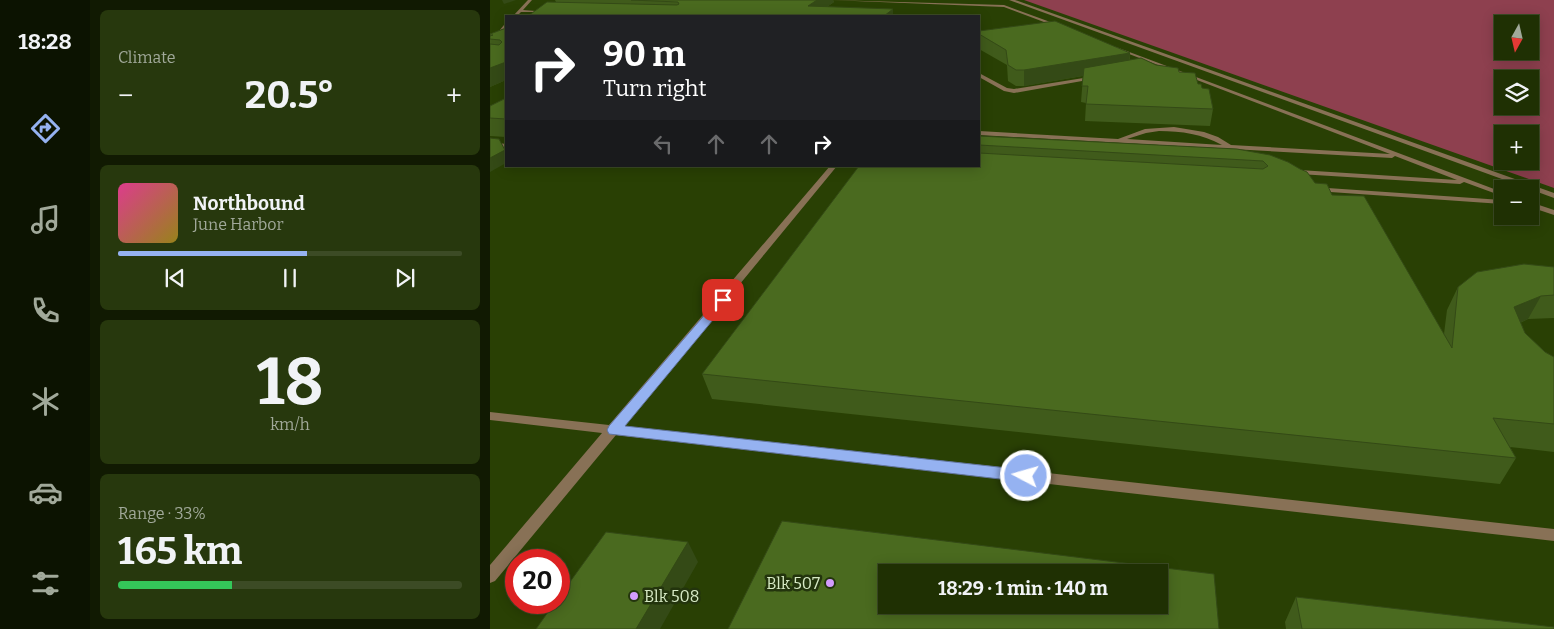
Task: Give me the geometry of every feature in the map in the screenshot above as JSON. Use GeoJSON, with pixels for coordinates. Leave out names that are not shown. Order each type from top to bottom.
{"type":"FeatureCollection","features":[{"type":"Feature","properties":{"kind":"lane"},"geometry":{"type":"LineString","coordinates":[[516,15],[530,0]]}},
{"type":"Feature","properties":{"kind":"lane"},"geometry":{"type":"LineString","coordinates":[[832,0],[1004,6],[1068,29],[1058,30]]}},
{"type":"Feature","properties":{"kind":"lane"},"geometry":{"type":"LineString","coordinates":[[1011,0],[1554,196]]}},
{"type":"Feature","properties":{"kind":"lane"},"geometry":{"type":"LineString","coordinates":[[520,11],[550,12]]}},
{"type":"Feature","properties":{"kind":"lane"},"geometry":{"type":"LineString","coordinates":[[490,31],[505,27]]}},
{"type":"Feature","properties":{"kind":"lane"},"geometry":{"type":"LineString","coordinates":[[490,37],[505,28]]}},
{"type":"Feature","properties":{"kind":"lane"},"geometry":{"type":"LineString","coordinates":[[1111,46],[1494,191]]}},
{"type":"Feature","properties":{"kind":"lane"},"geometry":{"type":"LineString","coordinates":[[1154,67],[1163,66]]}},
{"type":"Feature","properties":{"kind":"lane"},"geometry":{"type":"LineString","coordinates":[[980,76],[1006,90],[1014,91],[1102,77]]}},
{"type":"Feature","properties":{"kind":"lane"},"geometry":{"type":"LineString","coordinates":[[1118,141],[1137,132],[1171,129],[1213,136],[1231,147]]}},
{"type":"Feature","properties":{"kind":"lane"},"geometry":{"type":"LineString","coordinates":[[980,133],[1403,156]]}},
{"type":"Feature","properties":{"kind":"lane"},"geometry":{"type":"LineString","coordinates":[[490,144],[505,146]]}},
{"type":"Feature","properties":{"kind":"lane"},"geometry":{"type":"LineString","coordinates":[[490,576],[833,167]]}},
{"type":"Feature","properties":{"kind":"lane"},"geometry":{"type":"LineString","coordinates":[[1299,172],[1471,182]]}},
{"type":"Feature","properties":{"kind":"lane"},"geometry":{"type":"LineString","coordinates":[[1309,189],[1494,201]]}},
{"type":"Feature","properties":{"kind":"lane"},"geometry":{"type":"LineString","coordinates":[[1539,207],[1554,213]]}},
{"type":"Feature","properties":{"kind":"lane"},"geometry":{"type":"LineString","coordinates":[[490,416],[1554,535]]}},
{"type":"Feature","properties":{"kind":"shaded area"},"geometry":{"type":"Polygon","coordinates":[[[1024,0],[1554,0],[1554,188],[1539,183],[1539,180],[1531,180],[1503,170],[1539,170],[1539,125],[1494,125],[1494,167],[1024,0]]]}},
{"type":"Feature","properties":{"kind":"building"},"geometry":{"type":"Polygon","coordinates":[[[631,0],[817,0],[808,6],[893,9],[885,15],[529,15],[547,2],[677,5],[679,4],[678,2],[631,0]]]}},
{"type":"Feature","properties":{"kind":"building"},"geometry":{"type":"Polygon","coordinates":[[[1055,21],[1130,53],[1016,70],[1008,65],[1006,50],[980,35],[980,31],[1055,21]]]}},
{"type":"Feature","properties":{"kind":"building"},"geometry":{"type":"Polygon","coordinates":[[[505,28],[505,62],[490,68],[490,44],[499,45],[502,42],[490,39],[490,36],[493,35],[490,34],[505,28]]]}},
{"type":"Feature","properties":{"kind":"building"},"geometry":{"type":"Polygon","coordinates":[[[1141,58],[1156,65],[1178,68],[1179,72],[1195,73],[1198,84],[1201,84],[1202,88],[1209,89],[1213,109],[1086,104],[1088,86],[1082,86],[1084,68],[1141,58]]]}},
{"type":"Feature","properties":{"kind":"building"},"geometry":{"type":"Polygon","coordinates":[[[505,98],[505,119],[490,118],[490,106],[505,98]]]}},
{"type":"Feature","properties":{"kind":"building"},"geometry":{"type":"Polygon","coordinates":[[[980,136],[1237,149],[1270,155],[1288,162],[1307,172],[1315,183],[1327,184],[1332,195],[1364,196],[1452,348],[1458,287],[1477,272],[1524,264],[1554,267],[1554,295],[1541,296],[1514,307],[1525,333],[1545,352],[1554,357],[1554,424],[1493,418],[1516,458],[702,374],[858,167],[980,167],[980,153],[1263,169],[1268,166],[1263,161],[980,145],[980,136]]]}},
{"type":"Feature","properties":{"kind":"building"},"geometry":{"type":"Polygon","coordinates":[[[490,138],[499,139],[505,150],[490,158],[490,138]]]}},
{"type":"Feature","properties":{"kind":"building"},"geometry":{"type":"Polygon","coordinates":[[[782,521],[1132,564],[878,564],[878,614],[1168,614],[1168,568],[1214,574],[1219,629],[728,629],[782,521]]]}},
{"type":"Feature","properties":{"kind":"building"},"geometry":{"type":"Polygon","coordinates":[[[606,532],[688,542],[636,629],[536,629],[547,614],[570,614],[570,582],[606,532]]]}},
{"type":"Feature","properties":{"kind":"building"},"geometry":{"type":"Polygon","coordinates":[[[1296,597],[1554,627],[1554,629],[1302,629],[1296,597]]]}},
{"type":"Feature","properties":{"kind":"place","name":"Blk 507"},"geometry":{"type":"Point","coordinates":[830,583]}},
{"type":"Feature","properties":{"kind":"place","name":"Blk 508"},"geometry":{"type":"Point","coordinates":[634,596]}},
{"type":"Feature","properties":{"kind":"route"},"geometry":{"type":"LineString","coordinates":[[723,300],[614,430],[1026,476]]}}]}
